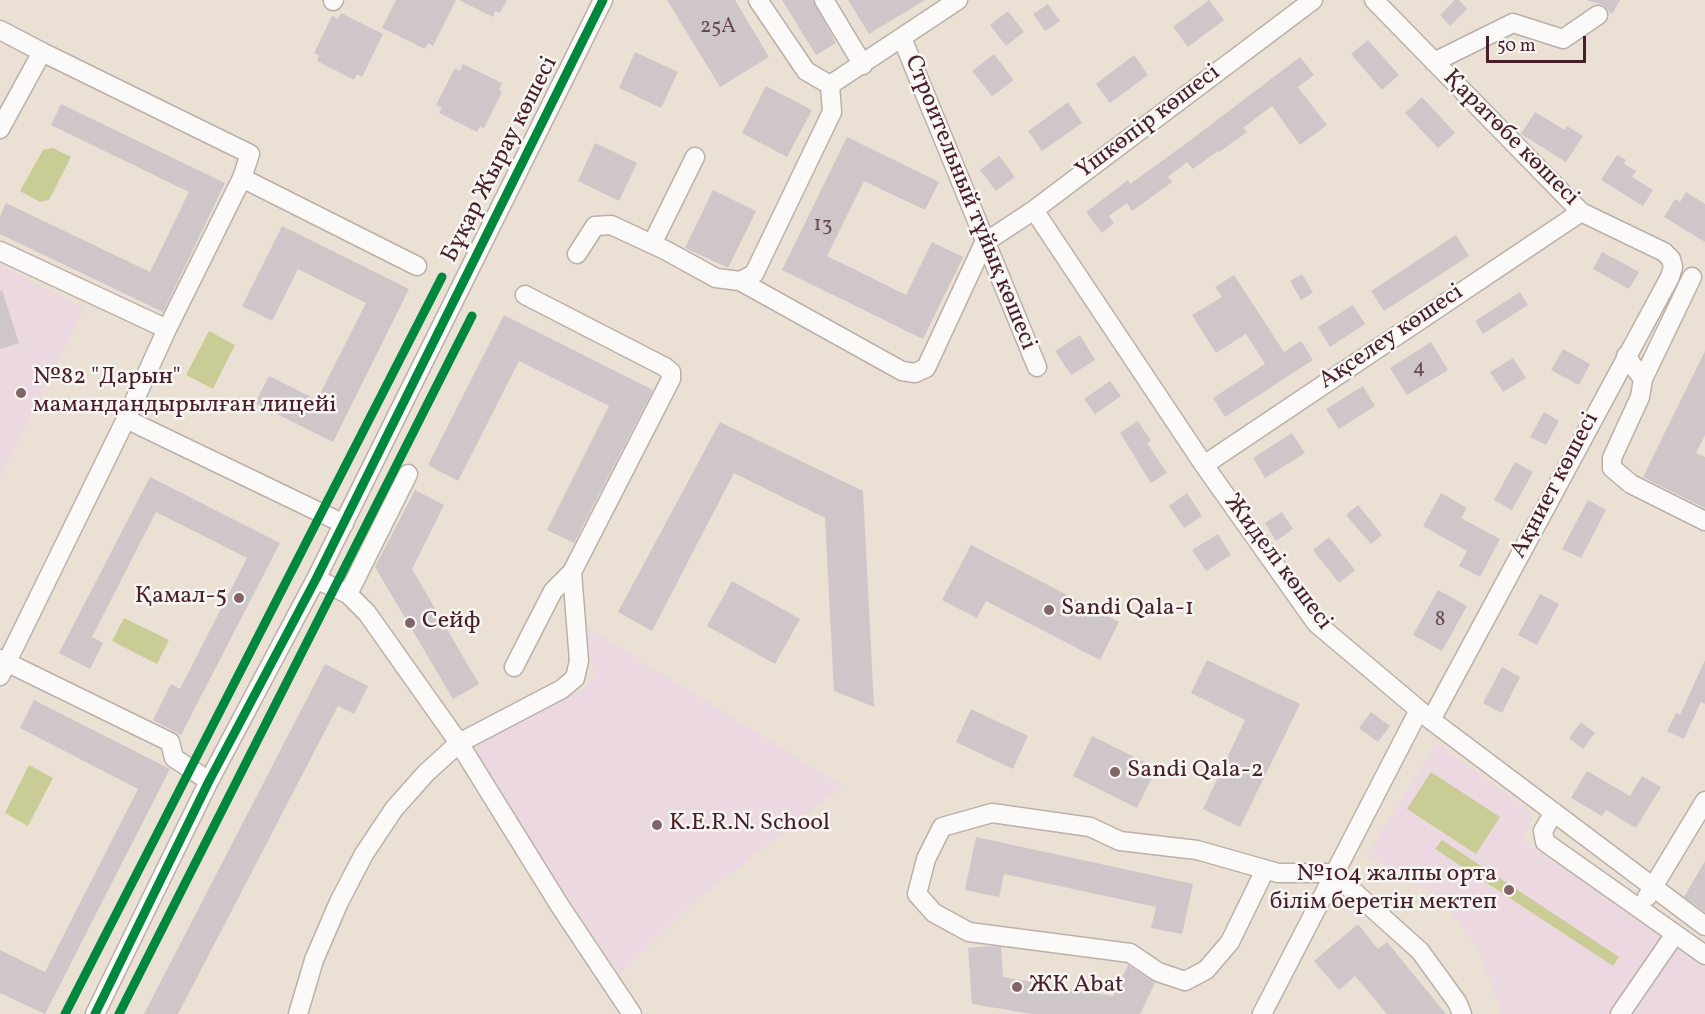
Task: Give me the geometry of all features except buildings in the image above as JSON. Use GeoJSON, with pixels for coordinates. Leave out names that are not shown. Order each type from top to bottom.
{"type":"FeatureCollection","features":[{"type":"Feature","properties":{"kind":"street","name":"Бұқар Жырау көшесі"},"geometry":{"type":"LineString","coordinates":[[95,1014],[209,781],[344,524],[603,0]]}},
{"type":"Feature","properties":{"kind":"street"},"geometry":{"type":"LineString","coordinates":[[758,0],[806,70],[830,85]]}},
{"type":"Feature","properties":{"kind":"street"},"geometry":{"type":"LineString","coordinates":[[824,0],[863,65]]}},
{"type":"Feature","properties":{"kind":"street"},"geometry":{"type":"LineString","coordinates":[[830,85],[958,0]]}},
{"type":"Feature","properties":{"kind":"street","name":"Үшкөпір көшесі"},"geometry":{"type":"LineString","coordinates":[[984,243],[1034,210],[1313,0]]}},
{"type":"Feature","properties":{"kind":"street","name":"Қаратөбе көшесі"},"geometry":{"type":"LineString","coordinates":[[1374,0],[1581,212],[1664,252]]}},
{"type":"Feature","properties":{"kind":"street"},"geometry":{"type":"LineString","coordinates":[[1434,62],[1513,23],[1563,39],[1598,15]]}},
{"type":"Feature","properties":{"kind":"street"},"geometry":{"type":"LineString","coordinates":[[0,30],[250,154],[242,178],[167,329],[126,419],[2,666],[170,742],[174,758],[209,781]]}},
{"type":"Feature","properties":{"kind":"street","name":"Строительный тұйық көшесі"},"geometry":{"type":"LineString","coordinates":[[902,38],[984,243],[1037,367]]}},
{"type":"Feature","properties":{"kind":"street"},"geometry":{"type":"LineString","coordinates":[[0,129],[42,52]]}},
{"type":"Feature","properties":{"kind":"street"},"geometry":{"type":"LineString","coordinates":[[740,281],[754,274],[811,160],[832,112],[830,85]]}},
{"type":"Feature","properties":{"kind":"street"},"geometry":{"type":"LineString","coordinates":[[652,244],[695,157]]}},
{"type":"Feature","properties":{"kind":"street"},"geometry":{"type":"LineString","coordinates":[[242,178],[417,266]]}},
{"type":"Feature","properties":{"kind":"street","name":"Жиделі көшесі"},"geometry":{"type":"LineString","coordinates":[[1034,210],[1204,465],[1316,623],[1425,715],[1654,890],[1705,926]]}},
{"type":"Feature","properties":{"kind":"street","name":"Ақселеу көшесі"},"geometry":{"type":"LineString","coordinates":[[1204,465],[1581,212]]}},
{"type":"Feature","properties":{"kind":"street"},"geometry":{"type":"LineString","coordinates":[[577,254],[596,226],[604,225],[652,244],[717,278],[740,281],[902,371],[915,374],[926,368],[984,243]]}},
{"type":"Feature","properties":{"kind":"street"},"geometry":{"type":"LineString","coordinates":[[0,251],[167,329]]}},
{"type":"Feature","properties":{"kind":"street","name":"Ақниет көшесі"},"geometry":{"type":"LineString","coordinates":[[1262,1014],[1333,873],[1425,715],[1671,277],[1673,267],[1671,259],[1664,252]]}},
{"type":"Feature","properties":{"kind":"street"},"geometry":{"type":"LineString","coordinates":[[1692,277],[1643,379],[1640,397],[1612,458],[1612,468],[1631,484],[1705,521]]}},
{"type":"Feature","properties":{"kind":"street"},"geometry":{"type":"LineString","coordinates":[[514,667],[553,591],[572,572],[593,535],[672,375],[665,367],[525,295]]}},
{"type":"Feature","properties":{"kind":"street"},"geometry":{"type":"LineString","coordinates":[[1626,356],[1643,379]]}},
{"type":"Feature","properties":{"kind":"street"},"geometry":{"type":"LineString","coordinates":[[126,419],[344,524]]}},
{"type":"Feature","properties":{"kind":"street"},"geometry":{"type":"LineString","coordinates":[[348,594],[408,474]]}},
{"type":"Feature","properties":{"kind":"street"},"geometry":{"type":"LineString","coordinates":[[298,1014],[314,960],[339,902],[364,854],[394,809],[426,773],[459,743],[562,688],[575,678],[579,661],[572,572]]}},
{"type":"Feature","properties":{"kind":"street"},"geometry":{"type":"LineString","coordinates":[[316,579],[348,594],[367,613],[459,743],[560,906],[632,1014]]}},
{"type":"Feature","properties":{"kind":"street"},"geometry":{"type":"LineString","coordinates":[[1639,909],[1654,890],[1705,801]]}},
{"type":"Feature","properties":{"kind":"street"},"geometry":{"type":"LineString","coordinates":[[1554,812],[1543,831],[1545,842],[1705,955]]}},
{"type":"Feature","properties":{"kind":"street"},"geometry":{"type":"LineString","coordinates":[[1265,870],[1230,942],[1206,970],[1185,981],[1158,972],[1130,953],[969,932],[934,913],[917,894],[926,859],[942,827],[992,813],[1090,827],[1120,841],[1197,850],[1278,873],[1333,873],[1420,951],[1462,1014]]}},
{"type":"Feature","properties":{"kind":"street"},"geometry":{"type":"LineString","coordinates":[[1620,1014],[1675,933]]}},
{"type":"Feature","properties":{"kind":"shaded area","name":"№82 \"Дарын\" мамандандырылған лицейі"},"geometry":{"type":"Polygon","coordinates":[[[0,266],[84,308],[0,478],[0,266]]]}},
{"type":"Feature","properties":{"kind":"shaded area","name":"K.E.R.N. School"},"geometry":{"type":"Polygon","coordinates":[[[585,626],[843,786],[693,903],[619,975],[475,755],[482,737],[584,689],[594,675],[585,626]]]}},
{"type":"Feature","properties":{"kind":"shaded area","name":"№104 жалпы орта білім беретін мектеп"},"geometry":{"type":"Polygon","coordinates":[[[1437,743],[1534,814],[1522,840],[1705,968],[1705,1014],[1502,1014],[1478,949],[1447,907],[1403,873],[1366,856],[1437,743]]]}},
{"type":"Feature","properties":{"kind":"green space"},"geometry":{"type":"Polygon","coordinates":[[[53,148],[71,157],[49,200],[40,202],[20,191],[43,150],[53,148]]]}},
{"type":"Feature","properties":{"kind":"green space"},"geometry":{"type":"Polygon","coordinates":[[[209,331],[235,345],[213,389],[186,375],[209,331]]]}},
{"type":"Feature","properties":{"kind":"green space"},"geometry":{"type":"Polygon","coordinates":[[[124,618],[169,640],[157,664],[112,641],[124,618]]]}},
{"type":"Feature","properties":{"kind":"green space"},"geometry":{"type":"Polygon","coordinates":[[[29,765],[53,778],[28,826],[5,813],[29,765]]]}},
{"type":"Feature","properties":{"kind":"green space"},"geometry":{"type":"Polygon","coordinates":[[[1431,772],[1500,817],[1476,854],[1407,809],[1431,772]]]}},
{"type":"Feature","properties":{"kind":"green space"},"geometry":{"type":"Polygon","coordinates":[[[1442,840],[1619,957],[1613,966],[1435,849],[1442,840]]]}},
{"type":"Feature","properties":{"kind":"cycle path"},"geometry":{"type":"LineString","coordinates":[[95,1014],[209,781],[316,579],[603,0]]}},
{"type":"Feature","properties":{"kind":"cycle path"},"geometry":{"type":"LineString","coordinates":[[65,1014],[442,277]]}},
{"type":"Feature","properties":{"kind":"cycle path"},"geometry":{"type":"LineString","coordinates":[[119,1014],[472,316]]}},
{"type":"Feature","properties":{"kind":"place","name":"№82 \"Дарын\" мамандандырылған лицейі"},"geometry":{"type":"Point","coordinates":[21,393]}},
{"type":"Feature","properties":{"kind":"place","name":"Қамал-5"},"geometry":{"type":"Point","coordinates":[239,598]}},
{"type":"Feature","properties":{"kind":"place","name":"Sandi Qala-1"},"geometry":{"type":"Point","coordinates":[1049,610]}},
{"type":"Feature","properties":{"kind":"place","name":"Сейф"},"geometry":{"type":"Point","coordinates":[410,623]}},
{"type":"Feature","properties":{"kind":"place","name":"Sandi Qala-2"},"geometry":{"type":"Point","coordinates":[1115,772]}},
{"type":"Feature","properties":{"kind":"place","name":"K.E.R.N. School"},"geometry":{"type":"Point","coordinates":[657,825]}},
{"type":"Feature","properties":{"kind":"place","name":"№104 жалпы орта білім беретін мектеп"},"geometry":{"type":"Point","coordinates":[1509,890]}},
{"type":"Feature","properties":{"kind":"place","name":"ЖК Abat"},"geometry":{"type":"Point","coordinates":[1017,987]}}]}
